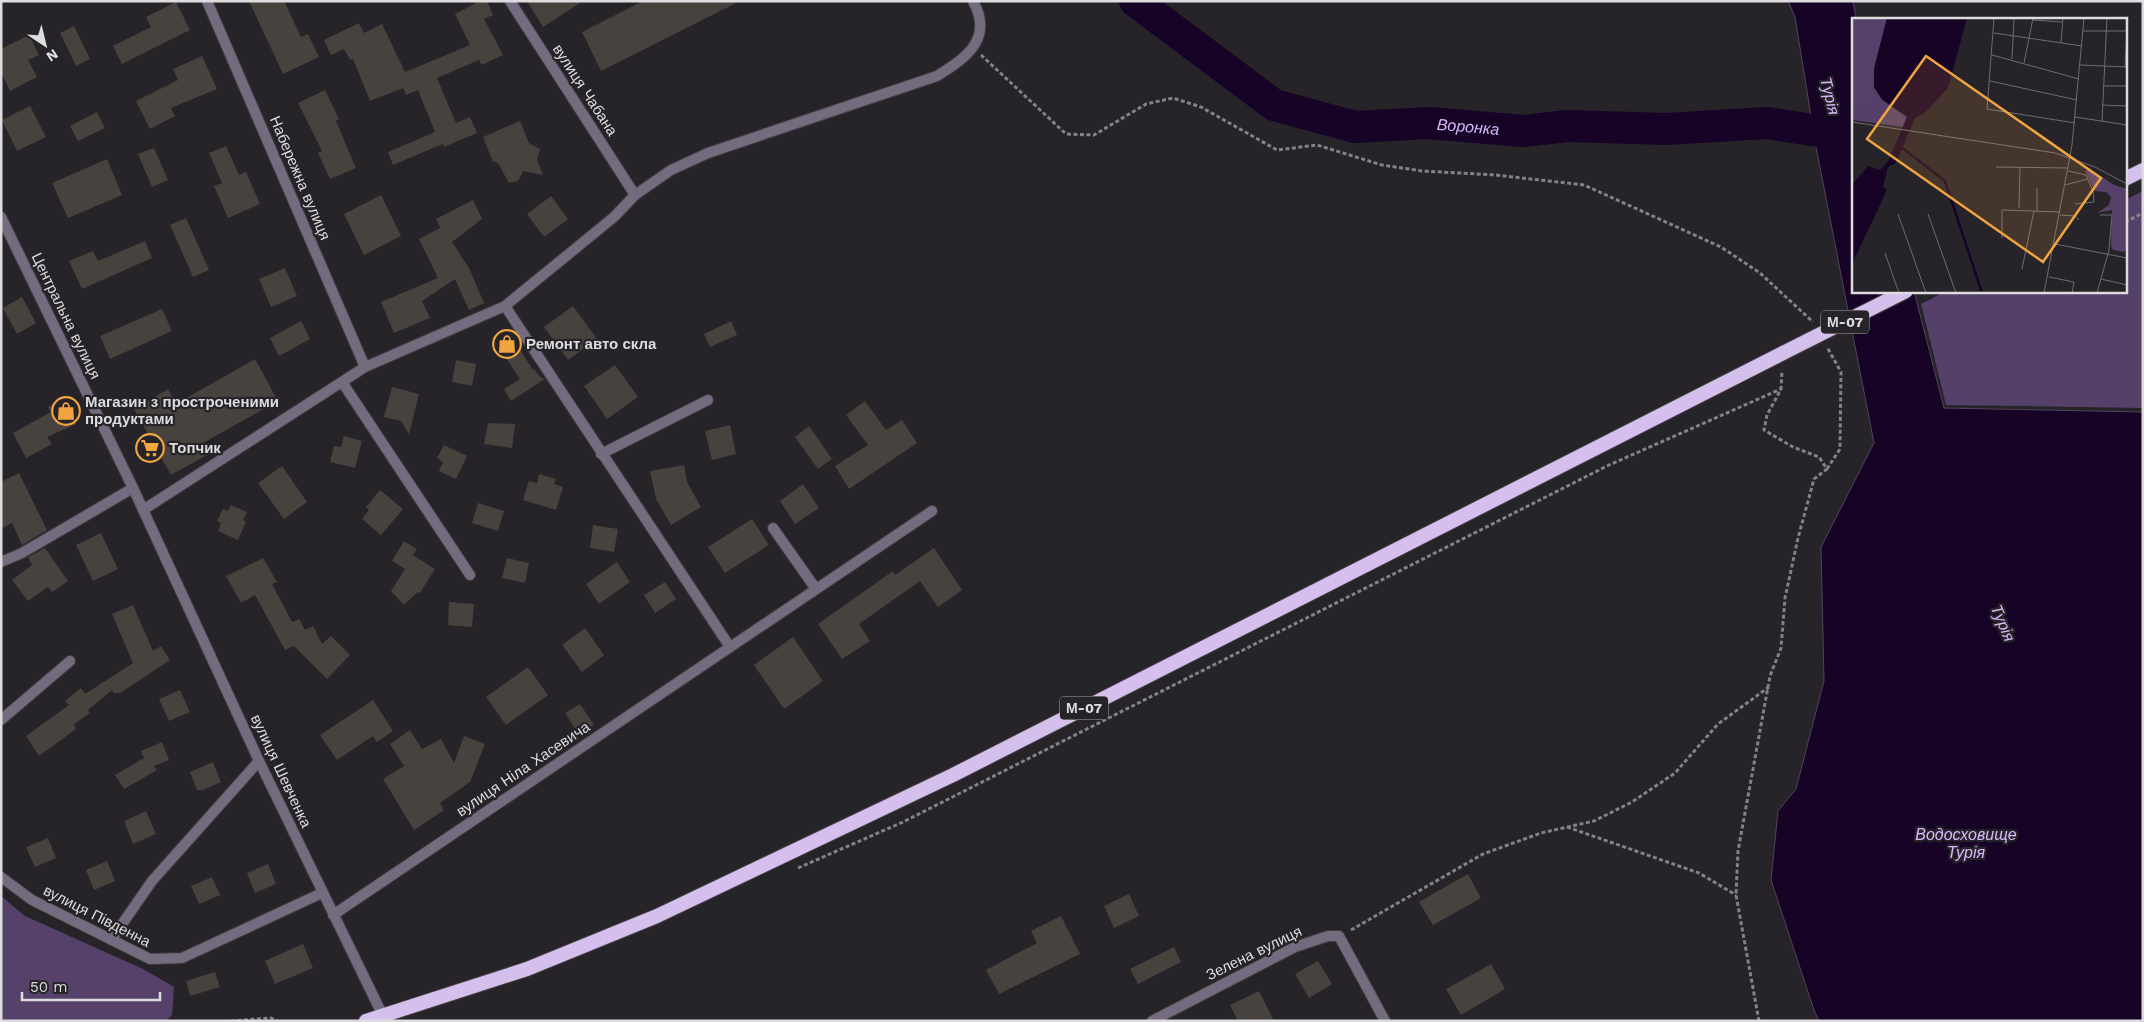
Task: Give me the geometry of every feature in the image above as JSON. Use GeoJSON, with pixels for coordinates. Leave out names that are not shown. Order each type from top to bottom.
{"type":"FeatureCollection","features":[{"type":"Feature","properties":{"kind":"highway"},"geometry":{"type":"LineString","coordinates":[[2126,178],[2143,170]]}},
{"type":"Feature","properties":{"kind":"highway","name":"М-07"},"geometry":{"type":"LineString","coordinates":[[366,1021],[384,1018],[527,969],[657,916],[953,775],[1904,292]]}},
{"type":"Feature","properties":{"kind":"street","name":"Набережна вулиця"},"geometry":{"type":"LineString","coordinates":[[207,1],[365,367]]}},
{"type":"Feature","properties":{"kind":"street","name":"вулиця Чабана"},"geometry":{"type":"LineString","coordinates":[[510,1],[635,195]]}},
{"type":"Feature","properties":{"kind":"street"},"geometry":{"type":"LineString","coordinates":[[143,510],[365,367],[505,306],[614,218],[635,195],[671,170],[708,153],[937,76],[964,59],[974,48],[979,30],[980,16],[973,1]]}},
{"type":"Feature","properties":{"kind":"street","name":"Центральна вулиця"},"geometry":{"type":"LineString","coordinates":[[1,217],[143,510]]}},
{"type":"Feature","properties":{"kind":"street"},"geometry":{"type":"LineString","coordinates":[[505,306],[730,647]]}},
{"type":"Feature","properties":{"kind":"street"},"geometry":{"type":"LineString","coordinates":[[342,382],[470,575]]}},
{"type":"Feature","properties":{"kind":"street"},"geometry":{"type":"LineString","coordinates":[[601,454],[708,400]]}},
{"type":"Feature","properties":{"kind":"street"},"geometry":{"type":"LineString","coordinates":[[1,562],[22,553],[133,488]]}},
{"type":"Feature","properties":{"kind":"street","name":"вулиця Шевченка"},"geometry":{"type":"LineString","coordinates":[[143,510],[259,761],[384,1018]]}},
{"type":"Feature","properties":{"kind":"street","name":"вулиця Ніла Хасевича"},"geometry":{"type":"LineString","coordinates":[[333,915],[932,512]]}},
{"type":"Feature","properties":{"kind":"street"},"geometry":{"type":"LineString","coordinates":[[773,528],[816,589]]}},
{"type":"Feature","properties":{"kind":"street"},"geometry":{"type":"LineString","coordinates":[[1,720],[70,661]]}},
{"type":"Feature","properties":{"kind":"street"},"geometry":{"type":"LineString","coordinates":[[111,940],[152,881],[259,761]]}},
{"type":"Feature","properties":{"kind":"street","name":"вулиця Південна"},"geometry":{"type":"LineString","coordinates":[[1,877],[32,900],[150,960],[182,958],[322,893]]}},
{"type":"Feature","properties":{"kind":"street","name":"Зелена вулиця"},"geometry":{"type":"LineString","coordinates":[[1152,1021],[1295,947],[1328,936],[1339,936]]}},
{"type":"Feature","properties":{"kind":"street"},"geometry":{"type":"LineString","coordinates":[[1339,936],[1386,1021]]}},
{"type":"Feature","properties":{"kind":"path"},"geometry":{"type":"LineString","coordinates":[[974,48],[1066,134],[1094,135],[1146,104],[1173,98],[1201,107],[1277,150],[1317,146],[1382,166],[1584,185],[1721,247],[1760,273],[1813,322],[1818,330]]}},
{"type":"Feature","properties":{"kind":"path"},"geometry":{"type":"LineString","coordinates":[[2126,222],[2143,213]]}},
{"type":"Feature","properties":{"kind":"path"},"geometry":{"type":"LineString","coordinates":[[1759,1021],[1736,895],[1738,851],[1770,676],[1782,648],[1785,598],[1798,538],[1814,479],[1827,469],[1840,448],[1842,372],[1823,338]]}},
{"type":"Feature","properties":{"kind":"path"},"geometry":{"type":"LineString","coordinates":[[1784,353],[1781,389],[1767,415],[1764,430],[1793,447],[1819,457],[1827,469]]}},
{"type":"Feature","properties":{"kind":"path"},"geometry":{"type":"LineString","coordinates":[[1339,936],[1483,854],[1542,832],[1601,817],[1632,802],[1675,773],[1718,724],[1769,686]]}},
{"type":"Feature","properties":{"kind":"path"},"geometry":{"type":"LineString","coordinates":[[1567,827],[1699,873],[1736,895]]}},
{"type":"Feature","properties":{"kind":"path"},"geometry":{"type":"LineString","coordinates":[[231,1021],[271,1018],[277,1021]]}},
{"type":"Feature","properties":{"kind":"shaded area"},"geometry":{"type":"Polygon","coordinates":[[[2143,191],[2143,408],[1946,405],[1921,304],[1944,292],[2126,292],[2126,200],[2143,191]]]}},
{"type":"Feature","properties":{"kind":"shaded area"},"geometry":{"type":"Polygon","coordinates":[[[1,896],[25,916],[143,969],[174,987],[172,1015],[166,1021],[1,1021],[1,896]]]}},
{"type":"Feature","properties":{"kind":"water","name":"Водосховище Турія"},"geometry":{"type":"Polygon","coordinates":[[[1788,1],[1853,1],[1856,18],[1852,18],[1852,292],[1914,292],[1944,408],[2143,412],[2143,1021],[1819,1021],[1814,1010],[1771,880],[1778,811],[1796,789],[1824,681],[1821,547],[1874,443],[1816,147],[1795,17],[1788,1]]]}},
{"type":"Feature","properties":{"kind":"building"},"geometry":{"type":"Polygon","coordinates":[[[249,1],[284,1],[301,37],[308,34],[319,57],[283,74],[249,1]]]}},
{"type":"Feature","properties":{"kind":"building"},"geometry":{"type":"Polygon","coordinates":[[[480,1],[487,1],[493,15],[484,19],[503,55],[482,65],[479,60],[437,78],[456,123],[470,117],[477,133],[444,147],[443,144],[393,165],[388,152],[435,132],[418,90],[406,95],[403,88],[370,101],[353,59],[350,60],[344,49],[331,55],[324,40],[359,23],[364,33],[382,24],[405,72],[470,45],[455,14],[480,1]]]}},
{"type":"Feature","properties":{"kind":"building"},"geometry":{"type":"Polygon","coordinates":[[[527,1],[583,1],[543,27],[527,1]]]}},
{"type":"Feature","properties":{"kind":"building"},"geometry":{"type":"Polygon","coordinates":[[[643,1],[740,1],[601,71],[582,32],[643,1]]]}},
{"type":"Feature","properties":{"kind":"building"},"geometry":{"type":"Polygon","coordinates":[[[176,2],[190,30],[122,64],[113,46],[151,27],[146,17],[176,2]]]}},
{"type":"Feature","properties":{"kind":"building"},"geometry":{"type":"Polygon","coordinates":[[[74,26],[90,59],[76,66],[60,33],[74,26]]]}},
{"type":"Feature","properties":{"kind":"building"},"geometry":{"type":"Polygon","coordinates":[[[29,35],[39,55],[28,60],[37,77],[10,91],[1,72],[1,49],[29,35]]]}},
{"type":"Feature","properties":{"kind":"building"},"geometry":{"type":"Polygon","coordinates":[[[202,56],[217,89],[171,108],[175,116],[150,129],[136,101],[178,80],[173,69],[202,56]]]}},
{"type":"Feature","properties":{"kind":"building"},"geometry":{"type":"Polygon","coordinates":[[[325,90],[339,119],[336,121],[356,168],[330,179],[318,153],[322,151],[298,103],[325,90]]]}},
{"type":"Feature","properties":{"kind":"building"},"geometry":{"type":"Polygon","coordinates":[[[30,106],[46,137],[17,151],[2,120],[30,106]]]}},
{"type":"Feature","properties":{"kind":"building"},"geometry":{"type":"Polygon","coordinates":[[[97,112],[105,128],[78,141],[70,126],[97,112]]]}},
{"type":"Feature","properties":{"kind":"building"},"geometry":{"type":"Polygon","coordinates":[[[520,121],[529,143],[540,149],[537,160],[543,175],[523,171],[518,181],[509,183],[499,165],[495,161],[493,162],[483,137],[520,121]]]}},
{"type":"Feature","properties":{"kind":"building"},"geometry":{"type":"Polygon","coordinates":[[[226,146],[239,175],[246,172],[260,204],[228,218],[214,186],[222,183],[209,153],[226,146]]]}},
{"type":"Feature","properties":{"kind":"building"},"geometry":{"type":"Polygon","coordinates":[[[154,148],[168,180],[152,187],[138,154],[154,148]]]}},
{"type":"Feature","properties":{"kind":"building"},"geometry":{"type":"Polygon","coordinates":[[[107,159],[122,195],[68,218],[52,183],[107,159]]]}},
{"type":"Feature","properties":{"kind":"building"},"geometry":{"type":"Polygon","coordinates":[[[381,195],[401,236],[364,255],[344,214],[381,195]]]}},
{"type":"Feature","properties":{"kind":"building"},"geometry":{"type":"Polygon","coordinates":[[[551,196],[568,219],[544,237],[527,214],[551,196]]]}},
{"type":"Feature","properties":{"kind":"building"},"geometry":{"type":"Polygon","coordinates":[[[473,200],[482,219],[452,242],[469,268],[484,303],[469,310],[455,279],[422,301],[430,318],[394,333],[381,302],[438,278],[419,239],[440,228],[436,219],[473,200]]]}},
{"type":"Feature","properties":{"kind":"building"},"geometry":{"type":"Polygon","coordinates":[[[186,218],[209,270],[193,277],[170,225],[186,218]]]}},
{"type":"Feature","properties":{"kind":"building"},"geometry":{"type":"Polygon","coordinates":[[[145,241],[152,258],[82,289],[69,261],[93,251],[98,261],[145,241]]]}},
{"type":"Feature","properties":{"kind":"building"},"geometry":{"type":"Polygon","coordinates":[[[285,268],[297,296],[271,307],[259,279],[285,268]]]}},
{"type":"Feature","properties":{"kind":"building"},"geometry":{"type":"Polygon","coordinates":[[[22,297],[36,323],[17,334],[3,308],[22,297]]]}},
{"type":"Feature","properties":{"kind":"building"},"geometry":{"type":"Polygon","coordinates":[[[573,306],[597,339],[568,360],[544,327],[573,306]]]}},
{"type":"Feature","properties":{"kind":"building"},"geometry":{"type":"Polygon","coordinates":[[[162,309],[172,331],[110,359],[100,336],[162,309]]]}},
{"type":"Feature","properties":{"kind":"building"},"geometry":{"type":"Polygon","coordinates":[[[301,321],[310,339],[279,356],[270,338],[301,321]]]}},
{"type":"Feature","properties":{"kind":"building"},"geometry":{"type":"Polygon","coordinates":[[[731,321],[737,335],[710,347],[704,334],[731,321]]]}},
{"type":"Feature","properties":{"kind":"building"},"geometry":{"type":"Polygon","coordinates":[[[509,332],[533,370],[545,379],[511,401],[504,389],[520,379],[495,341],[509,332]]]}},
{"type":"Feature","properties":{"kind":"building"},"geometry":{"type":"Polygon","coordinates":[[[255,359],[278,401],[203,443],[209,454],[171,475],[134,409],[168,389],[176,404],[255,359]]]}},
{"type":"Feature","properties":{"kind":"building"},"geometry":{"type":"Polygon","coordinates":[[[456,360],[476,364],[472,386],[452,382],[456,360]]]}},
{"type":"Feature","properties":{"kind":"building"},"geometry":{"type":"Polygon","coordinates":[[[615,365],[638,397],[607,419],[584,386],[615,365]]]}},
{"type":"Feature","properties":{"kind":"building"},"geometry":{"type":"Polygon","coordinates":[[[392,387],[419,394],[409,434],[401,421],[384,417],[392,387]]]}},
{"type":"Feature","properties":{"kind":"building"},"geometry":{"type":"Polygon","coordinates":[[[65,399],[76,424],[47,437],[52,444],[26,458],[13,433],[51,412],[48,407],[65,399]]]}},
{"type":"Feature","properties":{"kind":"building"},"geometry":{"type":"Polygon","coordinates":[[[865,401],[886,430],[902,420],[917,443],[849,489],[835,466],[868,445],[846,415],[865,401]]]}},
{"type":"Feature","properties":{"kind":"building"},"geometry":{"type":"Polygon","coordinates":[[[488,423],[515,424],[512,448],[484,444],[488,423]]]}},
{"type":"Feature","properties":{"kind":"building"},"geometry":{"type":"Polygon","coordinates":[[[730,425],[736,454],[712,460],[705,431],[730,425]]]}},
{"type":"Feature","properties":{"kind":"building"},"geometry":{"type":"Polygon","coordinates":[[[809,426],[832,459],[818,469],[795,437],[809,426]]]}},
{"type":"Feature","properties":{"kind":"building"},"geometry":{"type":"Polygon","coordinates":[[[344,436],[362,441],[355,468],[330,462],[334,446],[341,447],[344,436]]]}},
{"type":"Feature","properties":{"kind":"building"},"geometry":{"type":"Polygon","coordinates":[[[444,445],[467,456],[456,479],[439,471],[443,462],[437,458],[444,445]]]}},
{"type":"Feature","properties":{"kind":"building"},"geometry":{"type":"Polygon","coordinates":[[[684,465],[687,482],[701,507],[671,525],[656,499],[650,471],[684,465]]]}},
{"type":"Feature","properties":{"kind":"building"},"geometry":{"type":"Polygon","coordinates":[[[282,466],[307,502],[284,519],[258,483],[282,466]]]}},
{"type":"Feature","properties":{"kind":"building"},"geometry":{"type":"Polygon","coordinates":[[[19,473],[47,530],[22,545],[12,523],[1,529],[1,482],[19,473]]]}},
{"type":"Feature","properties":{"kind":"building"},"geometry":{"type":"Polygon","coordinates":[[[539,474],[556,479],[554,484],[563,487],[556,510],[523,500],[529,481],[537,483],[539,474]]]}},
{"type":"Feature","properties":{"kind":"building"},"geometry":{"type":"Polygon","coordinates":[[[803,484],[819,508],[795,524],[780,501],[803,484]]]}},
{"type":"Feature","properties":{"kind":"building"},"geometry":{"type":"Polygon","coordinates":[[[380,490],[403,509],[381,535],[362,519],[369,510],[366,507],[380,490]]]}},
{"type":"Feature","properties":{"kind":"building"},"geometry":{"type":"Polygon","coordinates":[[[478,503],[504,511],[498,531],[472,523],[478,503]]]}},
{"type":"Feature","properties":{"kind":"building"},"geometry":{"type":"Polygon","coordinates":[[[231,505],[247,512],[243,520],[246,522],[238,540],[218,531],[221,523],[217,521],[223,509],[228,511],[231,505]]]}},
{"type":"Feature","properties":{"kind":"building"},"geometry":{"type":"Polygon","coordinates":[[[752,519],[769,545],[725,573],[708,547],[752,519]]]}},
{"type":"Feature","properties":{"kind":"building"},"geometry":{"type":"Polygon","coordinates":[[[593,525],[618,529],[614,552],[590,548],[593,525]]]}},
{"type":"Feature","properties":{"kind":"building"},"geometry":{"type":"Polygon","coordinates":[[[101,533],[118,569],[93,581],[76,545],[101,533]]]}},
{"type":"Feature","properties":{"kind":"building"},"geometry":{"type":"Polygon","coordinates":[[[404,541],[417,549],[413,555],[435,569],[420,593],[418,592],[404,605],[391,591],[405,569],[392,561],[404,541]]]}},
{"type":"Feature","properties":{"kind":"building"},"geometry":{"type":"Polygon","coordinates":[[[45,548],[68,581],[52,592],[48,587],[28,601],[12,580],[32,565],[28,557],[45,548]]]}},
{"type":"Feature","properties":{"kind":"building"},"geometry":{"type":"Polygon","coordinates":[[[934,548],[962,590],[938,607],[920,581],[859,624],[870,641],[842,659],[818,624],[893,571],[895,575],[934,548]]]}},
{"type":"Feature","properties":{"kind":"building"},"geometry":{"type":"Polygon","coordinates":[[[263,558],[277,582],[272,584],[292,622],[299,619],[305,630],[313,626],[322,644],[331,636],[350,655],[327,679],[294,646],[285,650],[255,595],[241,603],[226,576],[263,558]]]}},
{"type":"Feature","properties":{"kind":"building"},"geometry":{"type":"Polygon","coordinates":[[[507,558],[529,563],[525,583],[502,578],[507,558]]]}},
{"type":"Feature","properties":{"kind":"building"},"geometry":{"type":"Polygon","coordinates":[[[617,562],[630,582],[599,604],[586,584],[617,562]]]}},
{"type":"Feature","properties":{"kind":"building"},"geometry":{"type":"Polygon","coordinates":[[[665,582],[676,599],[655,613],[644,595],[665,582]]]}},
{"type":"Feature","properties":{"kind":"building"},"geometry":{"type":"Polygon","coordinates":[[[449,602],[474,604],[472,627],[448,625],[449,602]]]}},
{"type":"Feature","properties":{"kind":"building"},"geometry":{"type":"Polygon","coordinates":[[[133,605],[153,651],[161,646],[170,660],[120,693],[114,693],[112,690],[88,710],[90,713],[74,724],[76,729],[39,756],[26,736],[69,705],[65,701],[81,688],[85,694],[133,663],[112,614],[133,605]]]}},
{"type":"Feature","properties":{"kind":"building"},"geometry":{"type":"Polygon","coordinates":[[[585,628],[604,655],[582,672],[562,645],[585,628]]]}},
{"type":"Feature","properties":{"kind":"building"},"geometry":{"type":"Polygon","coordinates":[[[793,637],[823,681],[784,709],[754,665],[793,637]]]}},
{"type":"Feature","properties":{"kind":"building"},"geometry":{"type":"Polygon","coordinates":[[[528,667],[548,695],[506,725],[486,697],[528,667]]]}},
{"type":"Feature","properties":{"kind":"building"},"geometry":{"type":"Polygon","coordinates":[[[180,690],[190,712],[169,721],[159,699],[180,690]]]}},
{"type":"Feature","properties":{"kind":"building"},"geometry":{"type":"Polygon","coordinates":[[[373,700],[393,731],[377,742],[373,736],[337,760],[320,735],[373,700]]]}},
{"type":"Feature","properties":{"kind":"building"},"geometry":{"type":"Polygon","coordinates":[[[580,704],[594,725],[579,735],[565,713],[580,704]]]}},
{"type":"Feature","properties":{"kind":"building"},"geometry":{"type":"Polygon","coordinates":[[[410,730],[422,749],[441,739],[454,763],[464,736],[485,744],[470,782],[440,803],[444,810],[414,830],[383,779],[404,766],[390,744],[410,730]]]}},
{"type":"Feature","properties":{"kind":"building"},"geometry":{"type":"Polygon","coordinates":[[[162,742],[169,760],[154,766],[157,770],[124,789],[115,775],[144,758],[141,751],[162,742]]]}},
{"type":"Feature","properties":{"kind":"building"},"geometry":{"type":"Polygon","coordinates":[[[213,762],[221,782],[203,790],[197,790],[190,772],[213,762]]]}},
{"type":"Feature","properties":{"kind":"building"},"geometry":{"type":"Polygon","coordinates":[[[146,811],[156,834],[133,844],[124,821],[146,811]]]}},
{"type":"Feature","properties":{"kind":"building"},"geometry":{"type":"Polygon","coordinates":[[[48,838],[56,858],[35,867],[26,847],[48,838]]]}},
{"type":"Feature","properties":{"kind":"building"},"geometry":{"type":"Polygon","coordinates":[[[107,861],[115,881],[94,890],[86,870],[107,861]]]}},
{"type":"Feature","properties":{"kind":"building"},"geometry":{"type":"Polygon","coordinates":[[[268,864],[276,884],[255,893],[247,873],[268,864]]]}},
{"type":"Feature","properties":{"kind":"building"},"geometry":{"type":"Polygon","coordinates":[[[1468,874],[1481,898],[1433,925],[1419,902],[1468,874]]]}},
{"type":"Feature","properties":{"kind":"building"},"geometry":{"type":"Polygon","coordinates":[[[212,877],[220,895],[199,904],[191,886],[212,877]]]}},
{"type":"Feature","properties":{"kind":"building"},"geometry":{"type":"Polygon","coordinates":[[[1129,894],[1139,916],[1114,928],[1104,906],[1129,894]]]}},
{"type":"Feature","properties":{"kind":"building"},"geometry":{"type":"Polygon","coordinates":[[[1061,916],[1080,954],[999,994],[986,970],[1037,943],[1031,931],[1061,916]]]}},
{"type":"Feature","properties":{"kind":"building"},"geometry":{"type":"Polygon","coordinates":[[[303,944],[313,968],[275,984],[265,961],[303,944]]]}},
{"type":"Feature","properties":{"kind":"building"},"geometry":{"type":"Polygon","coordinates":[[[1174,947],[1181,962],[1138,984],[1130,969],[1174,947]]]}},
{"type":"Feature","properties":{"kind":"building"},"geometry":{"type":"Polygon","coordinates":[[[1318,961],[1332,984],[1309,998],[1295,974],[1318,961]]]}},
{"type":"Feature","properties":{"kind":"building"},"geometry":{"type":"Polygon","coordinates":[[[1491,964],[1505,989],[1461,1015],[1446,989],[1491,964]]]}},
{"type":"Feature","properties":{"kind":"building"},"geometry":{"type":"Polygon","coordinates":[[[215,972],[220,987],[190,996],[186,981],[215,972]]]}},
{"type":"Feature","properties":{"kind":"building"},"geometry":{"type":"Polygon","coordinates":[[[1259,991],[1274,1021],[1238,1021],[1230,1005],[1259,991]]]}},
{"type":"Feature","properties":{"kind":"waterway","name":"Воронка"},"geometry":{"type":"LineString","coordinates":[[1135,1],[1274,105],[1355,127],[1429,123],[1523,131],[1568,126],[1666,129],[1767,123],[1838,134]]}},
{"type":"Feature","properties":{"kind":"place","name":"Ремонт авто скла"},"geometry":{"type":"Point","coordinates":[507,344]}},
{"type":"Feature","properties":{"kind":"place","name":"Магазин з простроченими продуктами"},"geometry":{"type":"Point","coordinates":[66,411]}},
{"type":"Feature","properties":{"kind":"place","name":"Топчик"},"geometry":{"type":"Point","coordinates":[150,448]}},
{"type":"Feature","properties":{"kind":"water label","name":"Турія"},"geometry":{"type":"Point","coordinates":[1830,96]}},
{"type":"Feature","properties":{"kind":"water label","name":"Турія"},"geometry":{"type":"Point","coordinates":[2003,623]}}]}
